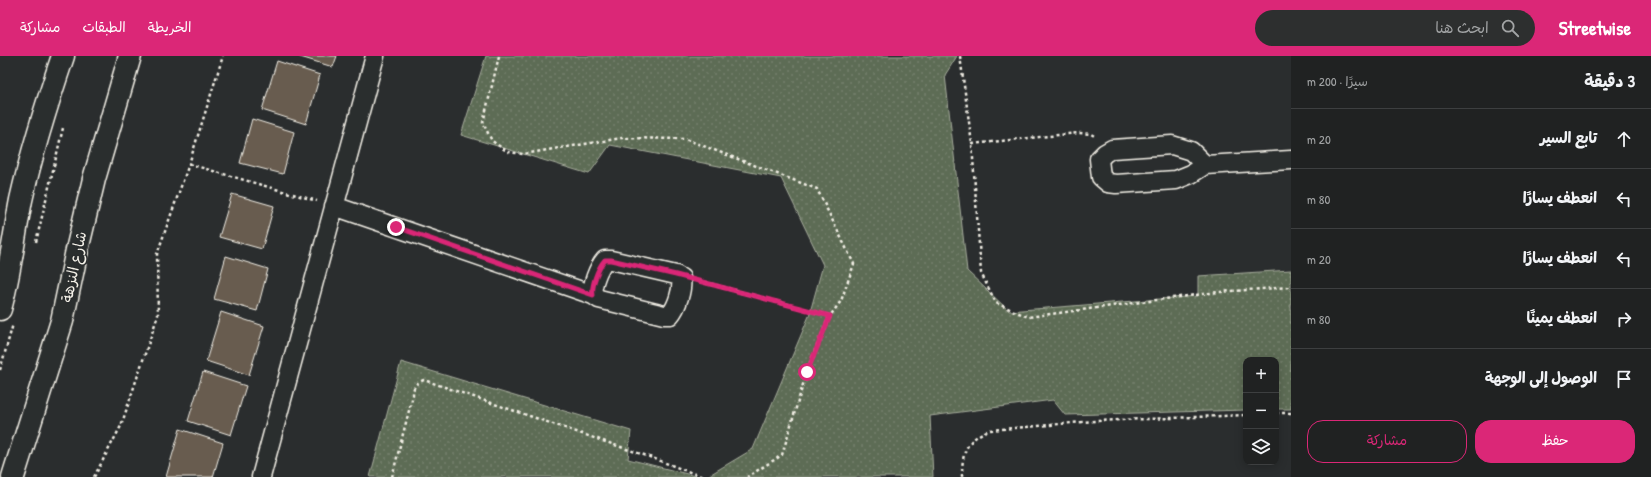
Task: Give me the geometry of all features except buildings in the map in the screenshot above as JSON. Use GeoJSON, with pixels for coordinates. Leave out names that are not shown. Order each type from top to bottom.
{"type":"FeatureCollection","features":[{"type":"Feature","properties":{"kind":"main road"},"geometry":{"type":"LineString","coordinates":[[8,313],[7,285],[22,200],[42,118],[63,56]]}},
{"type":"Feature","properties":{"kind":"main road","name":"شارع النزهة"},"geometry":{"type":"LineString","coordinates":[[13,477],[62,321],[94,179],[130,56]]}},
{"type":"Feature","properties":{"kind":"street"},"geometry":{"type":"LineString","coordinates":[[261,477],[375,56]]}},
{"type":"Feature","properties":{"kind":"street"},"geometry":{"type":"LineString","coordinates":[[1205,165],[1191,151],[1172,145],[1112,150],[1105,153],[1099,159],[1101,177],[1108,183],[1116,184],[1176,180],[1191,174],[1205,165],[1291,160]]}},
{"type":"Feature","properties":{"kind":"street"},"geometry":{"type":"LineString","coordinates":[[334,206],[593,295],[599,299],[664,315],[670,315],[674,310],[682,284],[681,278],[676,275],[611,260],[605,260],[592,290],[593,295]]}},
{"type":"Feature","properties":{"kind":"path"},"geometry":{"type":"LineString","coordinates":[[94,477],[120,426],[158,315],[157,254],[189,164],[223,56]]}},
{"type":"Feature","properties":{"kind":"path"},"geometry":{"type":"LineString","coordinates":[[500,56],[483,123],[492,141],[508,152],[523,154],[622,138],[685,140],[817,189],[854,264],[841,301],[830,316],[807,372],[782,455],[748,477]]}},
{"type":"Feature","properties":{"kind":"path"},"geometry":{"type":"LineString","coordinates":[[960,56],[972,144],[981,273],[996,304],[1028,317],[1218,292],[1291,287]]}},
{"type":"Feature","properties":{"kind":"path"},"geometry":{"type":"LineString","coordinates":[[35,245],[64,122]]}},
{"type":"Feature","properties":{"kind":"path"},"geometry":{"type":"LineString","coordinates":[[972,144],[1078,133],[1091,134],[1103,140],[1112,150]]}},
{"type":"Feature","properties":{"kind":"path"},"geometry":{"type":"LineString","coordinates":[[189,164],[334,206]]}},
{"type":"Feature","properties":{"kind":"path"},"geometry":{"type":"LineString","coordinates":[[676,275],[830,316]]}},
{"type":"Feature","properties":{"kind":"path"},"geometry":{"type":"LineString","coordinates":[[0,370],[8,313]]}},
{"type":"Feature","properties":{"kind":"path"},"geometry":{"type":"LineString","coordinates":[[392,477],[413,390],[416,384],[424,380],[632,450],[703,477]]}},
{"type":"Feature","properties":{"kind":"path"},"geometry":{"type":"LineString","coordinates":[[1279,414],[1291,413]]}},
{"type":"Feature","properties":{"kind":"path"},"geometry":{"type":"LineString","coordinates":[[962,477],[962,459],[965,449],[980,434],[989,430],[1096,421],[1243,415]]}},
{"type":"Feature","properties":{"kind":"green space"},"geometry":{"type":"Polygon","coordinates":[[[486,56],[957,56],[945,75],[967,271],[1009,311],[1198,296],[1198,276],[1291,270],[1291,409],[1279,409],[1279,357],[1243,357],[1243,410],[1065,415],[1053,400],[930,416],[933,477],[706,477],[753,449],[809,316],[823,265],[781,178],[610,145],[589,174],[461,135],[486,56]]]}},
{"type":"Feature","properties":{"kind":"green space"},"geometry":{"type":"Polygon","coordinates":[[[401,362],[631,431],[628,459],[699,477],[370,477],[401,362]]]}},
{"type":"Feature","properties":{"kind":"route"},"geometry":{"type":"LineString","coordinates":[[396,227],[593,295],[592,290],[602,264],[605,260],[611,260],[676,275],[830,316],[807,372]]}}]}
